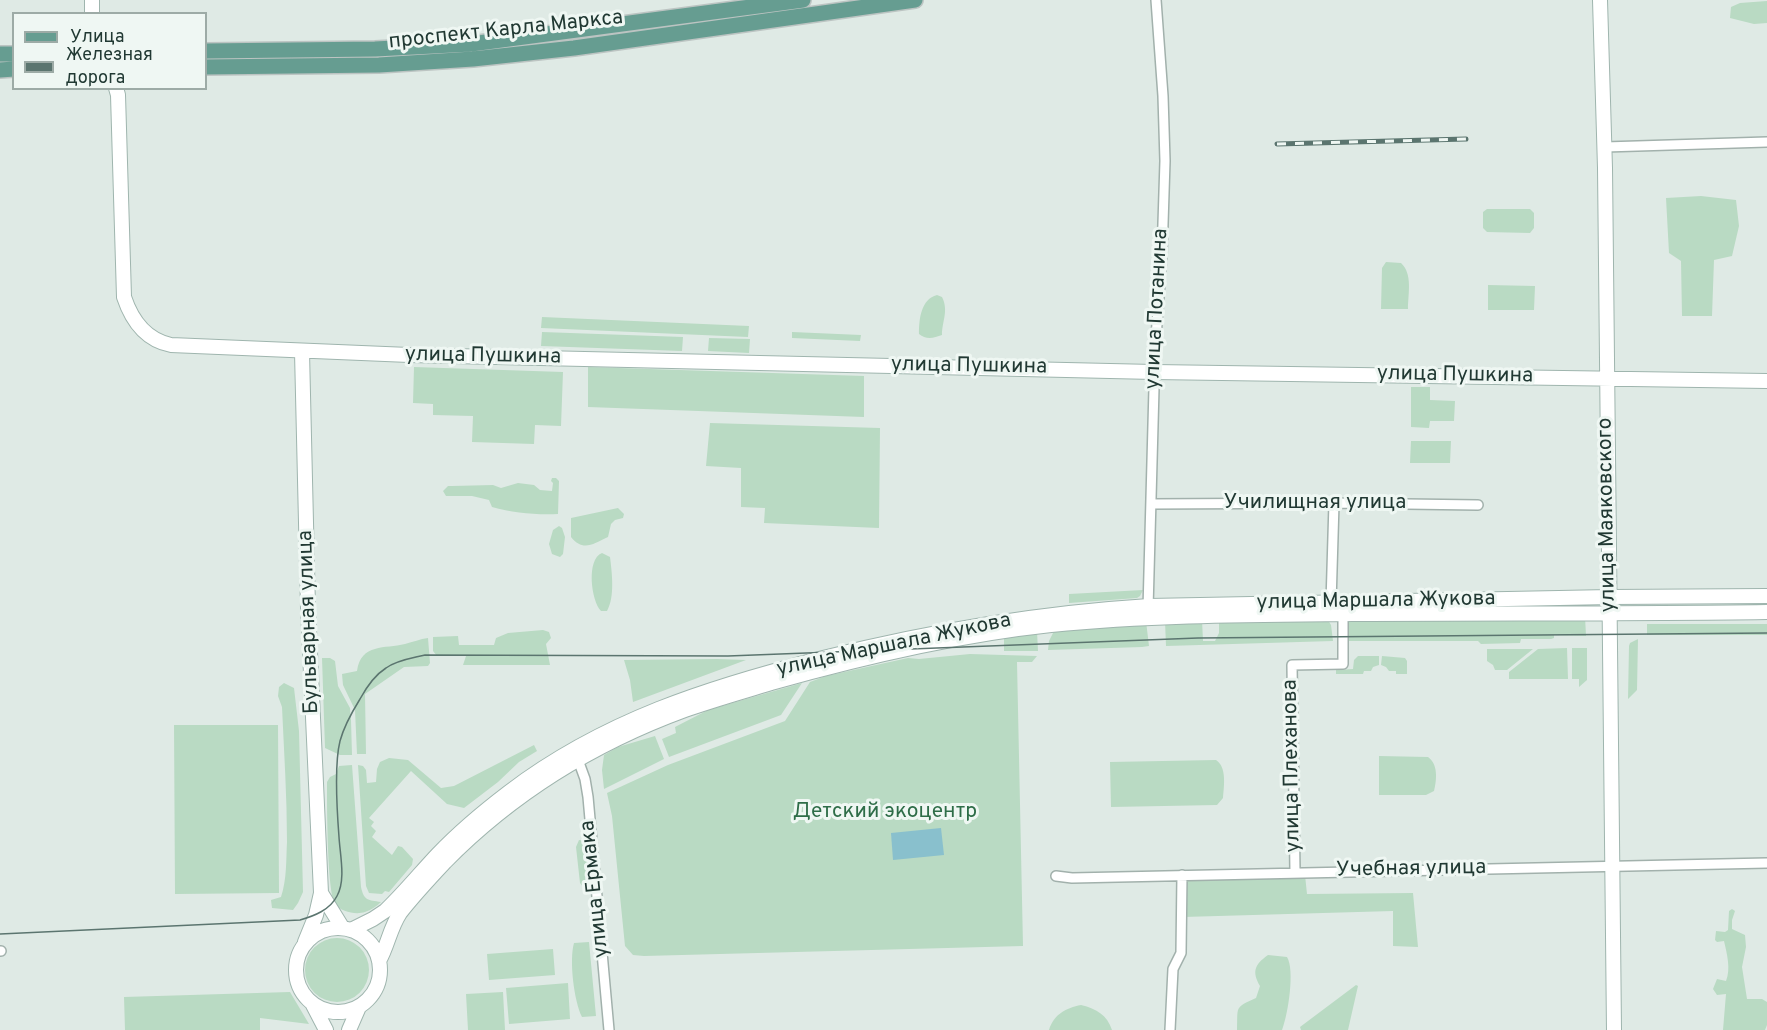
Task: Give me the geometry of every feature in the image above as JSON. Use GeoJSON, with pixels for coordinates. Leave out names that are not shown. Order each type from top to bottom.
{"type":"FeatureCollection","features":[{"type":"Feature","properties":{"kind":"main road","name":"проспект Карла Маркса"},"geometry":{"type":"LineString","coordinates":[[207,51],[375,49],[471,44],[803,0]]}},
{"type":"Feature","properties":{"kind":"main road","name":"проспект Карла Маркса"},"geometry":{"type":"LineString","coordinates":[[207,67],[379,65],[473,59],[574,48],[915,0]]}},
{"type":"Feature","properties":{"kind":"main road","name":"улица Маяковского"},"geometry":{"type":"LineString","coordinates":[[1600,0],[1605,147],[1614,1030]]}},
{"type":"Feature","properties":{"kind":"main road"},"geometry":{"type":"LineString","coordinates":[[509,39],[511,55]]}},
{"type":"Feature","properties":{"kind":"main road"},"geometry":{"type":"LineString","coordinates":[[471,44],[473,59]]}},
{"type":"Feature","properties":{"kind":"main road","name":"улица Пушкина"},"geometry":{"type":"LineString","coordinates":[[117,90],[124,297],[137,325],[155,340],[171,345],[302,352],[1154,372],[1767,381]]}},
{"type":"Feature","properties":{"kind":"main road","name":"Бульварная улица"},"geometry":{"type":"LineString","coordinates":[[302,352],[308,608],[321,893],[306,942]]}},
{"type":"Feature","properties":{"kind":"main road","name":"улица Маршала Жукова"},"geometry":{"type":"LineString","coordinates":[[347,928],[374,920],[385,911],[470,823],[509,792],[575,755],[684,710],[732,694],[887,653],[996,633],[1147,612],[1610,597],[1767,596]]}},
{"type":"Feature","properties":{"kind":"main road","name":"улица Маршала Жукова"},"geometry":{"type":"LineString","coordinates":[[1339,606],[1610,613],[1767,612]]}},
{"type":"Feature","properties":{"kind":"main road","name":"улица Маршала Жукова"},"geometry":{"type":"LineString","coordinates":[[379,961],[396,918],[415,894],[462,845],[575,755]]}},
{"type":"Feature","properties":{"kind":"main road","name":"Бульварная улица"},"geometry":{"type":"LineString","coordinates":[[321,893],[347,928]]}},
{"type":"Feature","properties":{"kind":"main road"},"geometry":{"type":"LineString","coordinates":[[313,1005],[328,1011],[344,1012],[359,1007],[375,991],[380,974],[379,961],[373,944],[364,935],[347,928],[326,928],[315,933],[298,954],[295,968],[297,982],[303,995],[313,1005],[326,1030]]}},
{"type":"Feature","properties":{"kind":"main road"},"geometry":{"type":"LineString","coordinates":[[349,1030],[359,1007]]}},
{"type":"Feature","properties":{"kind":"street","name":"улица Потанина"},"geometry":{"type":"LineString","coordinates":[[1147,612],[1154,372],[1162,255],[1165,161],[1156,0]]}},
{"type":"Feature","properties":{"kind":"street"},"geometry":{"type":"LineString","coordinates":[[1605,147],[1767,142]]}},
{"type":"Feature","properties":{"kind":"street"},"geometry":{"type":"LineString","coordinates":[[1334,503],[1339,606]]}},
{"type":"Feature","properties":{"kind":"street","name":"Училищная улица"},"geometry":{"type":"LineString","coordinates":[[1151,504],[1478,505]]}},
{"type":"Feature","properties":{"kind":"street","name":"улица Плеханова"},"geometry":{"type":"LineString","coordinates":[[1294,872],[1292,664],[1343,664],[1339,606]]}},
{"type":"Feature","properties":{"kind":"street","name":"улица Ермака"},"geometry":{"type":"LineString","coordinates":[[575,755],[585,779],[588,797],[609,1030]]}},
{"type":"Feature","properties":{"kind":"street","name":"Учебная улица"},"geometry":{"type":"LineString","coordinates":[[1056,876],[1072,878],[1767,863]]}},
{"type":"Feature","properties":{"kind":"street"},"geometry":{"type":"LineString","coordinates":[[1170,1030],[1173,969],[1181,953],[1182,875]]}},
{"type":"Feature","properties":{"kind":"green space"},"geometry":{"type":"Polygon","coordinates":[[[1767,1],[1767,23],[1754,24],[1730,18],[1731,7],[1740,3],[1767,1]]]}},
{"type":"Feature","properties":{"kind":"green space"},"geometry":{"type":"Polygon","coordinates":[[[1701,196],[1736,200],[1739,226],[1732,256],[1714,260],[1712,316],[1682,316],[1681,261],[1669,253],[1666,198],[1701,196]]]}},
{"type":"Feature","properties":{"kind":"green space"},"geometry":{"type":"Polygon","coordinates":[[[1487,209],[1530,209],[1534,213],[1534,228],[1530,233],[1487,232],[1483,228],[1483,212],[1487,209]]]}},
{"type":"Feature","properties":{"kind":"green space"},"geometry":{"type":"Polygon","coordinates":[[[1386,262],[1401,263],[1405,268],[1409,284],[1408,309],[1381,309],[1382,268],[1386,262]]]}},
{"type":"Feature","properties":{"kind":"green space"},"geometry":{"type":"Polygon","coordinates":[[[1488,285],[1535,286],[1534,310],[1488,310],[1488,285]]]}},
{"type":"Feature","properties":{"kind":"green space"},"geometry":{"type":"Polygon","coordinates":[[[937,295],[942,297],[945,307],[942,335],[927,338],[919,334],[922,310],[927,301],[937,295]]]}},
{"type":"Feature","properties":{"kind":"green space"},"geometry":{"type":"Polygon","coordinates":[[[542,317],[749,326],[748,337],[541,328],[542,317]]]}},
{"type":"Feature","properties":{"kind":"green space"},"geometry":{"type":"Polygon","coordinates":[[[542,332],[683,337],[682,351],[541,346],[542,332]]]}},
{"type":"Feature","properties":{"kind":"green space"},"geometry":{"type":"Polygon","coordinates":[[[792,332],[861,335],[860,341],[792,338],[792,332]]]}},
{"type":"Feature","properties":{"kind":"green space"},"geometry":{"type":"Polygon","coordinates":[[[709,338],[750,339],[749,353],[708,351],[709,338]]]}},
{"type":"Feature","properties":{"kind":"green space"},"geometry":{"type":"Polygon","coordinates":[[[414,367],[563,372],[561,426],[535,425],[534,444],[472,442],[473,416],[433,415],[433,404],[413,403],[414,367]]]}},
{"type":"Feature","properties":{"kind":"green space"},"geometry":{"type":"Polygon","coordinates":[[[588,367],[864,376],[864,417],[588,407],[588,367]]]}},
{"type":"Feature","properties":{"kind":"green space"},"geometry":{"type":"Polygon","coordinates":[[[1411,387],[1430,387],[1430,400],[1455,401],[1454,421],[1430,421],[1429,428],[1411,427],[1411,387]]]}},
{"type":"Feature","properties":{"kind":"green space"},"geometry":{"type":"Polygon","coordinates":[[[710,423],[880,428],[879,528],[764,523],[765,508],[741,507],[741,468],[706,466],[710,423]]]}},
{"type":"Feature","properties":{"kind":"green space"},"geometry":{"type":"Polygon","coordinates":[[[1411,441],[1451,441],[1450,463],[1410,463],[1411,441]]]}},
{"type":"Feature","properties":{"kind":"green space"},"geometry":{"type":"Polygon","coordinates":[[[552,478],[559,481],[558,514],[508,511],[492,507],[489,500],[472,496],[446,496],[443,491],[448,486],[493,485],[501,488],[518,483],[552,491],[552,478]]]}},
{"type":"Feature","properties":{"kind":"green space"},"geometry":{"type":"Polygon","coordinates":[[[618,508],[624,514],[623,518],[611,524],[608,537],[593,544],[584,545],[575,542],[571,537],[571,518],[618,508]]]}},
{"type":"Feature","properties":{"kind":"green space"},"geometry":{"type":"Polygon","coordinates":[[[559,526],[565,537],[563,554],[560,557],[552,554],[549,544],[553,530],[559,526]]]}},
{"type":"Feature","properties":{"kind":"green space"},"geometry":{"type":"Polygon","coordinates":[[[602,553],[610,557],[612,570],[612,592],[607,611],[601,611],[598,606],[592,580],[594,563],[602,553]]]}},
{"type":"Feature","properties":{"kind":"green space"},"geometry":{"type":"Polygon","coordinates":[[[1143,590],[1137,598],[1069,603],[1069,594],[1143,590]]]}},
{"type":"Feature","properties":{"kind":"green space"},"geometry":{"type":"Polygon","coordinates":[[[1585,616],[1586,636],[1554,635],[1551,639],[1521,639],[1520,643],[1347,641],[1346,624],[1354,619],[1585,616]]]}},
{"type":"Feature","properties":{"kind":"green space"},"geometry":{"type":"Polygon","coordinates":[[[1202,620],[1203,641],[1215,641],[1219,633],[1219,620],[1328,620],[1333,641],[1166,646],[1165,621],[1202,620]]]}},
{"type":"Feature","properties":{"kind":"green space"},"geometry":{"type":"Polygon","coordinates":[[[1146,621],[1149,646],[1048,650],[1054,631],[1146,621]]]}},
{"type":"Feature","properties":{"kind":"green space"},"geometry":{"type":"Polygon","coordinates":[[[1647,624],[1767,624],[1767,635],[1647,635],[1647,624]]]}},
{"type":"Feature","properties":{"kind":"green space"},"geometry":{"type":"Polygon","coordinates":[[[543,630],[549,632],[551,638],[546,644],[550,665],[463,665],[466,656],[437,656],[433,651],[433,637],[458,636],[459,645],[494,645],[496,638],[508,633],[543,630]]]}},
{"type":"Feature","properties":{"kind":"green space"},"geometry":{"type":"Polygon","coordinates":[[[1037,631],[1038,651],[1004,651],[1004,636],[1037,631]]]}},
{"type":"Feature","properties":{"kind":"green space"},"geometry":{"type":"Polygon","coordinates":[[[428,638],[430,663],[428,666],[404,667],[365,694],[366,754],[357,754],[355,710],[343,685],[342,674],[357,671],[359,662],[369,651],[428,638]]]}},
{"type":"Feature","properties":{"kind":"green space"},"geometry":{"type":"Polygon","coordinates":[[[1638,639],[1637,690],[1628,699],[1629,646],[1638,639]]]}},
{"type":"Feature","properties":{"kind":"green space"},"geometry":{"type":"Polygon","coordinates":[[[1567,648],[1568,679],[1509,679],[1509,672],[1538,649],[1567,648]]]}},
{"type":"Feature","properties":{"kind":"green space"},"geometry":{"type":"Polygon","coordinates":[[[1572,648],[1587,648],[1587,680],[1579,687],[1579,679],[1572,679],[1572,648]]]}},
{"type":"Feature","properties":{"kind":"green space"},"geometry":{"type":"Polygon","coordinates":[[[1487,649],[1533,649],[1507,670],[1495,670],[1493,665],[1487,661],[1487,649]]]}},
{"type":"Feature","properties":{"kind":"green space","name":"Детский экоцентр"},"geometry":{"type":"Polygon","coordinates":[[[970,654],[1037,656],[1032,662],[1017,662],[1023,946],[644,956],[633,955],[625,946],[612,816],[607,793],[668,765],[785,721],[810,682],[826,676],[908,658],[970,654]]]}},
{"type":"Feature","properties":{"kind":"green space"},"geometry":{"type":"Polygon","coordinates":[[[1358,656],[1379,656],[1379,665],[1373,667],[1371,671],[1364,671],[1363,674],[1336,674],[1336,670],[1353,669],[1354,660],[1358,656]]]}},
{"type":"Feature","properties":{"kind":"green space"},"geometry":{"type":"Polygon","coordinates":[[[1382,656],[1405,658],[1407,674],[1396,674],[1396,671],[1389,671],[1381,665],[1382,656]]]}},
{"type":"Feature","properties":{"kind":"green space"},"geometry":{"type":"Polygon","coordinates":[[[322,658],[335,661],[338,686],[350,708],[352,755],[340,755],[325,748],[322,658]]]}},
{"type":"Feature","properties":{"kind":"green space"},"geometry":{"type":"Polygon","coordinates":[[[624,660],[746,660],[633,702],[624,660]]]}},
{"type":"Feature","properties":{"kind":"green space"},"geometry":{"type":"Polygon","coordinates":[[[284,683],[294,688],[299,731],[303,892],[293,910],[272,908],[271,900],[281,897],[286,870],[282,707],[278,696],[279,687],[284,683]]]}},
{"type":"Feature","properties":{"kind":"green space"},"geometry":{"type":"Polygon","coordinates":[[[802,683],[781,715],[669,757],[662,739],[676,733],[675,727],[708,710],[802,683]]]}},
{"type":"Feature","properties":{"kind":"green space"},"geometry":{"type":"Polygon","coordinates":[[[174,725],[278,725],[279,893],[175,894],[174,725]]]}},
{"type":"Feature","properties":{"kind":"green space"},"geometry":{"type":"Polygon","coordinates":[[[655,736],[664,759],[604,789],[602,770],[604,755],[618,747],[655,736]]]}},
{"type":"Feature","properties":{"kind":"green space"},"geometry":{"type":"Polygon","coordinates":[[[534,745],[537,751],[519,762],[498,782],[464,808],[447,804],[411,771],[369,818],[374,822],[371,826],[376,831],[372,837],[392,855],[398,846],[402,847],[413,859],[412,865],[389,892],[369,893],[366,886],[358,765],[363,766],[366,770],[367,783],[376,782],[380,762],[389,758],[408,760],[441,788],[454,786],[534,745]]]}},
{"type":"Feature","properties":{"kind":"green space"},"geometry":{"type":"Polygon","coordinates":[[[1379,756],[1428,757],[1434,764],[1436,772],[1434,791],[1426,795],[1379,795],[1379,756]]]}},
{"type":"Feature","properties":{"kind":"green space"},"geometry":{"type":"Polygon","coordinates":[[[1216,760],[1222,767],[1224,783],[1223,798],[1217,805],[1111,807],[1110,762],[1216,760]]]}},
{"type":"Feature","properties":{"kind":"green space"},"geometry":{"type":"Polygon","coordinates":[[[352,765],[361,887],[367,899],[381,902],[365,912],[357,913],[345,911],[335,904],[330,882],[328,846],[327,782],[336,774],[339,766],[352,765]]]}},
{"type":"Feature","properties":{"kind":"green space"},"geometry":{"type":"Polygon","coordinates":[[[579,840],[588,844],[592,881],[584,888],[580,883],[576,847],[579,840]]]}},
{"type":"Feature","properties":{"kind":"green space"},"geometry":{"type":"Polygon","coordinates":[[[1305,875],[1307,894],[1413,893],[1418,947],[1393,946],[1393,911],[1183,917],[1184,877],[1305,875]]]}},
{"type":"Feature","properties":{"kind":"green space"},"geometry":{"type":"Polygon","coordinates":[[[1732,909],[1735,911],[1732,929],[1745,935],[1746,947],[1742,967],[1747,999],[1762,999],[1767,1002],[1765,1030],[1723,1030],[1726,994],[1717,995],[1713,989],[1717,979],[1726,981],[1728,961],[1724,941],[1715,940],[1716,931],[1728,930],[1729,911],[1732,909]]]}},
{"type":"Feature","properties":{"kind":"green space"},"geometry":{"type":"Polygon","coordinates":[[[337,938],[355,944],[363,952],[369,970],[363,988],[355,996],[337,1002],[319,996],[311,988],[305,970],[311,952],[319,944],[337,938]]]}},
{"type":"Feature","properties":{"kind":"green space"},"geometry":{"type":"Polygon","coordinates":[[[589,942],[596,1016],[582,1017],[573,980],[572,959],[574,943],[589,942]]]}},
{"type":"Feature","properties":{"kind":"green space"},"geometry":{"type":"Polygon","coordinates":[[[553,949],[555,975],[489,980],[487,954],[553,949]]]}},
{"type":"Feature","properties":{"kind":"green space"},"geometry":{"type":"Polygon","coordinates":[[[1268,955],[1287,957],[1289,963],[1290,992],[1282,1030],[1237,1030],[1239,1009],[1256,998],[1260,986],[1255,973],[1256,969],[1268,955]]]}},
{"type":"Feature","properties":{"kind":"green space"},"geometry":{"type":"Polygon","coordinates":[[[568,983],[570,1019],[509,1024],[506,988],[568,983]]]}},
{"type":"Feature","properties":{"kind":"green space"},"geometry":{"type":"Polygon","coordinates":[[[1356,985],[1358,986],[1348,1030],[1301,1030],[1300,1027],[1356,985]]]}},
{"type":"Feature","properties":{"kind":"green space"},"geometry":{"type":"Polygon","coordinates":[[[290,992],[309,1024],[260,1018],[260,1030],[125,1030],[124,997],[290,992]]]}},
{"type":"Feature","properties":{"kind":"green space"},"geometry":{"type":"Polygon","coordinates":[[[503,992],[505,1030],[468,1030],[466,994],[503,992]]]}},
{"type":"Feature","properties":{"kind":"green space"},"geometry":{"type":"Polygon","coordinates":[[[1081,1005],[1101,1013],[1112,1030],[1049,1030],[1051,1024],[1061,1013],[1081,1005]]]}},
{"type":"Feature","properties":{"kind":"water"},"geometry":{"type":"Polygon","coordinates":[[[941,828],[944,855],[893,860],[891,833],[941,828]]]}},
{"type":"Feature","properties":{"kind":"tram line"},"geometry":{"type":"LineString","coordinates":[[0,934],[300,920],[326,909],[337,896],[341,883],[337,775],[338,751],[344,730],[365,690],[378,674],[395,663],[425,655],[728,656],[1198,638],[1767,633]]}},
{"type":"Feature","properties":{"kind":"railway"},"geometry":{"type":"LineString","coordinates":[[1277,144],[1466,139]]}}]}
